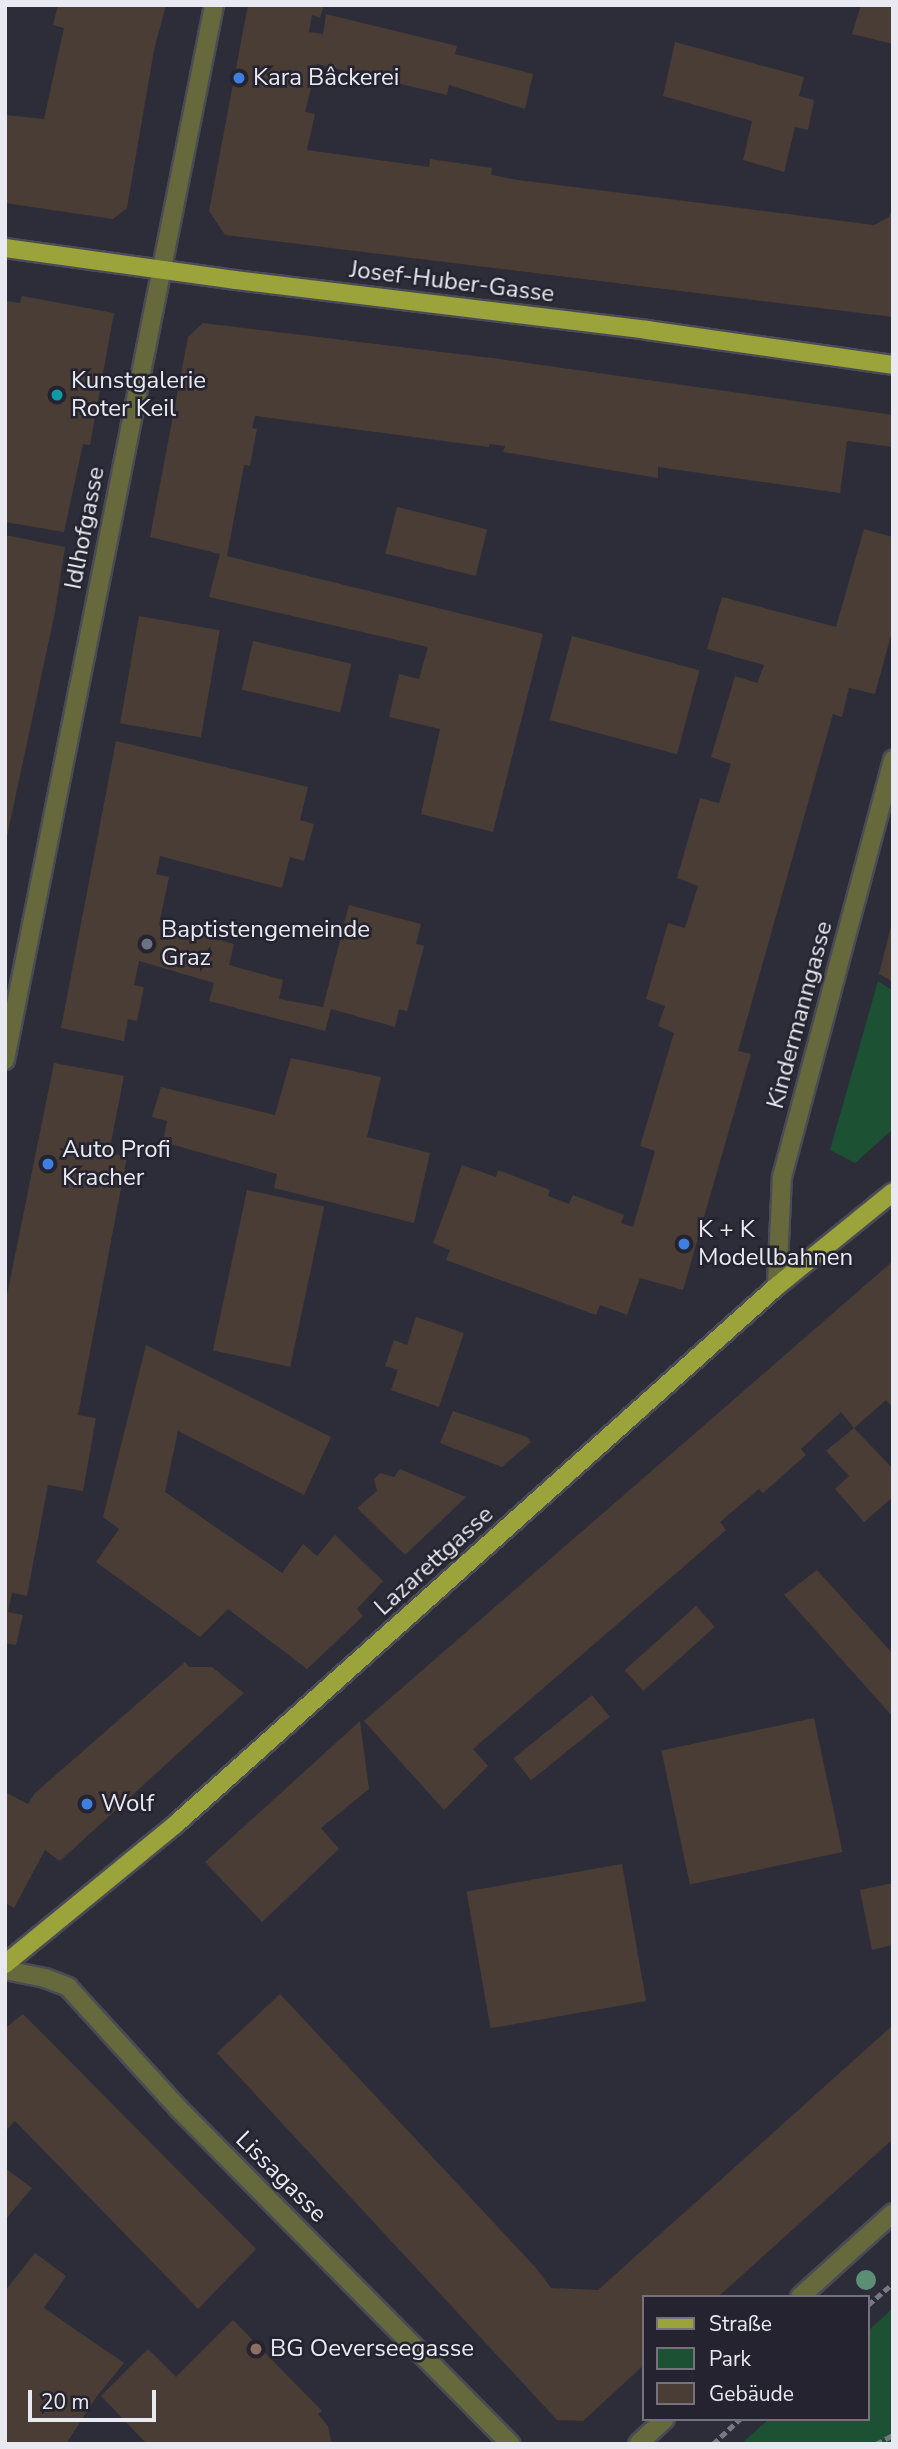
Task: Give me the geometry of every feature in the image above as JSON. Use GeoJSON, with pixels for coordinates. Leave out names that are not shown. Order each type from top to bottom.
{"type":"FeatureCollection","features":[{"type":"Feature","properties":{"kind":"main road","name":"Josef-Huber-Gasse"},"geometry":{"type":"LineString","coordinates":[[5,248],[647,330],[893,365]]}},
{"type":"Feature","properties":{"kind":"main road","name":"Lazarettgasse"},"geometry":{"type":"LineString","coordinates":[[5,1964],[177,1823],[777,1286],[893,1192]]}},
{"type":"Feature","properties":{"kind":"street","name":"Idlhofgasse"},"geometry":{"type":"LineString","coordinates":[[5,1060],[214,5]]}},
{"type":"Feature","properties":{"kind":"street","name":"Kindermanngasse"},"geometry":{"type":"LineString","coordinates":[[777,1286],[782,1177],[893,760]]}},
{"type":"Feature","properties":{"kind":"street","name":"Lissagasse"},"geometry":{"type":"LineString","coordinates":[[5,1970],[45,1978],[68,1987],[178,2108],[511,2444]]}},
{"type":"Feature","properties":{"kind":"street"},"geometry":{"type":"LineString","coordinates":[[802,2295],[893,2213]]}},
{"type":"Feature","properties":{"kind":"street"},"geometry":{"type":"LineString","coordinates":[[638,2444],[663,2421]]}},
{"type":"Feature","properties":{"kind":"path"},"geometry":{"type":"LineString","coordinates":[[870,2303],[893,2283]]}},
{"type":"Feature","properties":{"kind":"path"},"geometry":{"type":"LineString","coordinates":[[713,2444],[738,2421]]}},
{"type":"Feature","properties":{"kind":"path"},"geometry":{"type":"LineString","coordinates":[[876,2444],[891,2436]]}},
{"type":"Feature","properties":{"kind":"green space"},"geometry":{"type":"Polygon","coordinates":[[[878,981],[893,991],[893,1129],[855,1163],[830,1150],[878,981]]]}},
{"type":"Feature","properties":{"kind":"green space"},"geometry":{"type":"Polygon","coordinates":[[[893,2308],[893,2444],[741,2444],[767,2421],[870,2421],[870,2329],[893,2308]]]}},
{"type":"Feature","properties":{"kind":"building"},"geometry":{"type":"Polygon","coordinates":[[[58,5],[166,5],[154,50],[127,208],[113,219],[5,203],[5,115],[44,119],[64,28],[53,25],[58,5]]]}},
{"type":"Feature","properties":{"kind":"building"},"geometry":{"type":"Polygon","coordinates":[[[248,5],[324,5],[320,18],[312,15],[309,32],[323,34],[326,14],[457,46],[455,54],[533,74],[525,109],[449,85],[447,95],[317,64],[305,112],[315,114],[307,150],[429,167],[430,159],[492,168],[491,175],[518,180],[874,225],[889,217],[893,207],[893,317],[225,235],[209,211],[248,5]]]}},
{"type":"Feature","properties":{"kind":"building"},"geometry":{"type":"Polygon","coordinates":[[[861,5],[893,5],[893,44],[852,34],[861,5]]]}},
{"type":"Feature","properties":{"kind":"building"},"geometry":{"type":"Polygon","coordinates":[[[675,42],[804,77],[799,96],[814,100],[808,130],[795,127],[784,172],[743,160],[752,121],[663,96],[675,42]]]}},
{"type":"Feature","properties":{"kind":"building"},"geometry":{"type":"Polygon","coordinates":[[[22,296],[114,313],[90,445],[83,444],[64,532],[5,522],[5,301],[20,303],[22,296]]]}},
{"type":"Feature","properties":{"kind":"building"},"geometry":{"type":"Polygon","coordinates":[[[203,323],[500,359],[893,415],[893,447],[847,441],[840,493],[658,467],[658,478],[503,452],[505,446],[489,444],[489,447],[255,416],[252,428],[257,429],[250,466],[244,465],[227,556],[543,634],[493,832],[421,814],[440,729],[389,717],[399,674],[419,679],[428,647],[209,597],[220,554],[150,537],[188,337],[203,323]]]}},
{"type":"Feature","properties":{"kind":"building"},"geometry":{"type":"Polygon","coordinates":[[[397,507],[487,529],[476,576],[385,554],[397,507]]]}},
{"type":"Feature","properties":{"kind":"building"},"geometry":{"type":"Polygon","coordinates":[[[864,529],[893,537],[893,628],[875,694],[849,688],[842,717],[833,714],[738,1051],[751,1054],[683,1290],[640,1278],[627,1315],[600,1305],[596,1315],[446,1260],[450,1250],[433,1243],[462,1165],[496,1177],[498,1170],[550,1190],[548,1196],[569,1204],[573,1195],[624,1215],[621,1223],[633,1227],[655,1151],[640,1146],[674,1033],[658,1026],[665,1006],[646,999],[668,923],[685,928],[698,886],[677,878],[700,798],[719,803],[731,764],[711,757],[735,676],[757,683],[764,665],[707,649],[722,597],[836,627],[864,529]]]}},
{"type":"Feature","properties":{"kind":"building"},"geometry":{"type":"Polygon","coordinates":[[[5,535],[65,547],[55,612],[6,841],[5,535]]]}},
{"type":"Feature","properties":{"kind":"building"},"geometry":{"type":"Polygon","coordinates":[[[139,616],[220,630],[201,738],[120,723],[139,616]]]}},
{"type":"Feature","properties":{"kind":"building"},"geometry":{"type":"Polygon","coordinates":[[[572,636],[700,670],[677,754],[549,720],[572,636]]]}},
{"type":"Feature","properties":{"kind":"building"},"geometry":{"type":"Polygon","coordinates":[[[253,641],[351,664],[340,712],[242,690],[253,641]]]}},
{"type":"Feature","properties":{"kind":"building"},"geometry":{"type":"Polygon","coordinates":[[[116,741],[308,787],[300,820],[314,824],[304,861],[290,857],[282,888],[160,856],[156,874],[169,877],[159,925],[234,944],[229,965],[283,980],[279,999],[323,1007],[349,905],[421,924],[416,944],[424,946],[407,1011],[399,1009],[395,1027],[331,1009],[325,1031],[209,1001],[214,983],[139,961],[134,985],[144,987],[137,1021],[128,1019],[124,1041],[61,1028],[116,741]]]}},
{"type":"Feature","properties":{"kind":"building"},"geometry":{"type":"Polygon","coordinates":[[[893,922],[893,982],[879,974],[893,922]]]}},
{"type":"Feature","properties":{"kind":"building"},"geometry":{"type":"Polygon","coordinates":[[[291,1058],[381,1077],[367,1137],[430,1153],[414,1223],[274,1188],[277,1174],[163,1142],[167,1121],[152,1117],[161,1087],[275,1115],[291,1058]]]}},
{"type":"Feature","properties":{"kind":"building"},"geometry":{"type":"Polygon","coordinates":[[[54,1063],[124,1076],[109,1153],[127,1157],[78,1415],[96,1418],[83,1491],[48,1485],[27,1596],[12,1593],[8,1612],[23,1615],[16,1645],[5,1643],[5,1305],[54,1063]]]}},
{"type":"Feature","properties":{"kind":"building"},"geometry":{"type":"Polygon","coordinates":[[[247,1190],[324,1206],[290,1367],[213,1350],[247,1190]]]}},
{"type":"Feature","properties":{"kind":"building"},"geometry":{"type":"Polygon","coordinates":[[[893,1261],[893,1408],[886,1400],[854,1428],[841,1412],[801,1449],[806,1455],[763,1493],[759,1489],[720,1522],[726,1530],[473,1749],[488,1766],[444,1810],[364,1721],[893,1261]]]}},
{"type":"Feature","properties":{"kind":"building"},"geometry":{"type":"Polygon","coordinates":[[[416,1317],[464,1333],[439,1407],[391,1390],[398,1370],[385,1366],[394,1340],[407,1345],[416,1317]]]}},
{"type":"Feature","properties":{"kind":"building"},"geometry":{"type":"Polygon","coordinates":[[[146,1345],[331,1437],[304,1495],[178,1431],[165,1492],[282,1573],[303,1544],[317,1556],[335,1535],[383,1581],[357,1609],[363,1616],[307,1669],[228,1609],[200,1637],[96,1562],[119,1529],[103,1517],[146,1345]]]}},
{"type":"Feature","properties":{"kind":"building"},"geometry":{"type":"Polygon","coordinates":[[[453,1411],[527,1437],[531,1442],[502,1467],[440,1443],[453,1411]]]}},
{"type":"Feature","properties":{"kind":"building"},"geometry":{"type":"Polygon","coordinates":[[[854,1428],[893,1469],[893,1497],[864,1522],[835,1489],[849,1476],[826,1451],[854,1428]]]}},
{"type":"Feature","properties":{"kind":"building"},"geometry":{"type":"Polygon","coordinates":[[[400,1469],[466,1497],[405,1555],[357,1508],[377,1491],[374,1479],[380,1473],[394,1477],[400,1469]]]}},
{"type":"Feature","properties":{"kind":"building"},"geometry":{"type":"Polygon","coordinates":[[[817,1570],[893,1654],[893,1717],[784,1595],[817,1570]]]}},
{"type":"Feature","properties":{"kind":"building"},"geometry":{"type":"Polygon","coordinates":[[[696,1606],[715,1627],[643,1691],[625,1670],[696,1606]]]}},
{"type":"Feature","properties":{"kind":"building"},"geometry":{"type":"Polygon","coordinates":[[[185,1662],[189,1667],[212,1667],[244,1693],[60,1861],[45,1850],[14,1908],[5,1903],[5,1792],[28,1804],[35,1793],[185,1662]]]}},
{"type":"Feature","properties":{"kind":"building"},"geometry":{"type":"Polygon","coordinates":[[[592,1695],[610,1717],[531,1780],[514,1759],[592,1695]]]}},
{"type":"Feature","properties":{"kind":"building"},"geometry":{"type":"Polygon","coordinates":[[[814,1718],[842,1852],[690,1884],[661,1750],[814,1718]]]}},
{"type":"Feature","properties":{"kind":"building"},"geometry":{"type":"Polygon","coordinates":[[[360,1721],[369,1789],[321,1828],[339,1849],[262,1922],[205,1862],[360,1721]]]}},
{"type":"Feature","properties":{"kind":"building"},"geometry":{"type":"Polygon","coordinates":[[[622,1864],[646,2001],[491,2028],[466,1891],[622,1864]]]}},
{"type":"Feature","properties":{"kind":"building"},"geometry":{"type":"Polygon","coordinates":[[[893,1883],[893,1945],[872,1950],[860,1890],[893,1883]]]}},
{"type":"Feature","properties":{"kind":"building"},"geometry":{"type":"Polygon","coordinates":[[[280,1994],[537,2269],[551,2288],[598,2290],[893,2025],[893,2139],[720,2295],[642,2295],[642,2367],[583,2421],[557,2420],[217,2053],[280,1994]]]}},
{"type":"Feature","properties":{"kind":"building"},"geometry":{"type":"Polygon","coordinates":[[[23,2014],[256,2249],[198,2309],[15,2121],[5,2131],[5,2028],[23,2014]]]}},
{"type":"Feature","properties":{"kind":"building"},"geometry":{"type":"Polygon","coordinates":[[[5,2168],[32,2188],[5,2220],[5,2168]]]}},
{"type":"Feature","properties":{"kind":"building"},"geometry":{"type":"Polygon","coordinates":[[[35,2253],[66,2276],[44,2308],[124,2363],[97,2396],[66,2444],[5,2444],[5,2291],[35,2253]]]}},
{"type":"Feature","properties":{"kind":"building"},"geometry":{"type":"Polygon","coordinates":[[[233,2320],[322,2411],[318,2414],[328,2426],[331,2441],[337,2444],[147,2444],[101,2396],[148,2349],[176,2377],[233,2320]]]}},
{"type":"Feature","properties":{"kind":"place","name":"Kara Bâckerei"},"geometry":{"type":"Point","coordinates":[239,78]}},
{"type":"Feature","properties":{"kind":"place","name":"Kunstgalerie Roter Keil"},"geometry":{"type":"Point","coordinates":[57,395]}},
{"type":"Feature","properties":{"kind":"place","name":"Baptistengemeinde Graz"},"geometry":{"type":"Point","coordinates":[147,944]}},
{"type":"Feature","properties":{"kind":"place","name":"Auto Profi Kracher"},"geometry":{"type":"Point","coordinates":[48,1164]}},
{"type":"Feature","properties":{"kind":"place","name":"K + K Modellbahnen"},"geometry":{"type":"Point","coordinates":[684,1244]}},
{"type":"Feature","properties":{"kind":"place","name":"Wolf"},"geometry":{"type":"Point","coordinates":[87,1804]}},
{"type":"Feature","properties":{"kind":"place","name":"BG Oeverseegasse"},"geometry":{"type":"Point","coordinates":[256,2349]}}]}
